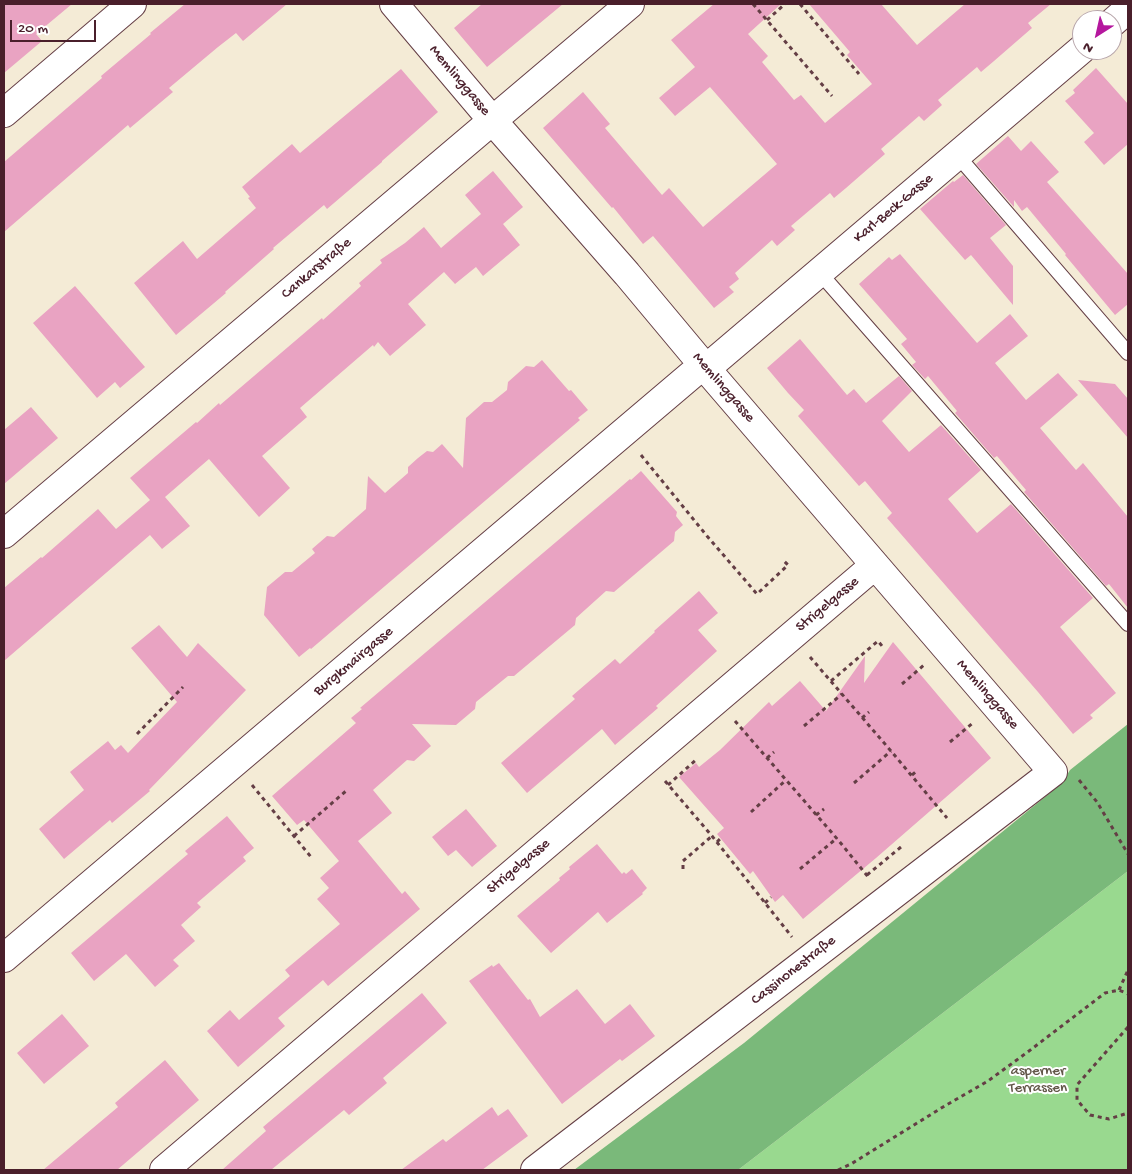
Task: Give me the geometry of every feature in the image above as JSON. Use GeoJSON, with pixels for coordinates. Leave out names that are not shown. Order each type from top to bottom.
{"type":"FeatureCollection","features":[{"type":"Feature","properties":{"kind":"street"},"geometry":{"type":"LineString","coordinates":[[4,113],[132,4]]}},
{"type":"Feature","properties":{"kind":"street","name":"Memlinggasse"},"geometry":{"type":"LineString","coordinates":[[394,4],[1052,772]]}},
{"type":"Feature","properties":{"kind":"street","name":"Cankarstraße"},"geometry":{"type":"LineString","coordinates":[[4,534],[630,4]]}},
{"type":"Feature","properties":{"kind":"street","name":"Karl-Beck-Gasse"},"geometry":{"type":"LineString","coordinates":[[703,365],[715,361],[1072,58]]}},
{"type":"Feature","properties":{"kind":"street","name":"Burgkmairgasse"},"geometry":{"type":"LineString","coordinates":[[4,958],[703,365]]}},
{"type":"Feature","properties":{"kind":"street","name":"Strigelgasse"},"geometry":{"type":"LineString","coordinates":[[164,1170],[875,565]]}},
{"type":"Feature","properties":{"kind":"street","name":"Cassinonestraße"},"geometry":{"type":"LineString","coordinates":[[535,1170],[1052,772]]}},
{"type":"Feature","properties":{"kind":"lane"},"geometry":{"type":"LineString","coordinates":[[957,156],[1128,353]]}},
{"type":"Feature","properties":{"kind":"lane"},"geometry":{"type":"LineString","coordinates":[[819,272],[1128,624]]}},
{"type":"Feature","properties":{"kind":"path"},"geometry":{"type":"LineString","coordinates":[[753,4],[832,96]]}},
{"type":"Feature","properties":{"kind":"path"},"geometry":{"type":"LineString","coordinates":[[767,20],[786,4]]}},
{"type":"Feature","properties":{"kind":"path"},"geometry":{"type":"LineString","coordinates":[[800,4],[859,74]]}},
{"type":"Feature","properties":{"kind":"path"},"geometry":{"type":"LineString","coordinates":[[623,434],[706,536],[758,594],[788,566],[784,561]]}},
{"type":"Feature","properties":{"kind":"path"},"geometry":{"type":"LineString","coordinates":[[791,636],[891,751],[964,840]]}},
{"type":"Feature","properties":{"kind":"path"},"geometry":{"type":"LineString","coordinates":[[831,681],[878,641],[882,646]]}},
{"type":"Feature","properties":{"kind":"path"},"geometry":{"type":"LineString","coordinates":[[137,734],[184,687]]}},
{"type":"Feature","properties":{"kind":"path"},"geometry":{"type":"LineString","coordinates":[[804,726],[842,694]]}},
{"type":"Feature","properties":{"kind":"path"},"geometry":{"type":"LineString","coordinates":[[716,700],[837,838],[887,900]]}},
{"type":"Feature","properties":{"kind":"path"},"geometry":{"type":"LineString","coordinates":[[862,718],[869,712]]}},
{"type":"Feature","properties":{"kind":"path"},"geometry":{"type":"LineString","coordinates":[[854,783],[891,751]]}},
{"type":"Feature","properties":{"kind":"path"},"geometry":{"type":"LineString","coordinates":[[767,758],[774,752]]}},
{"type":"Feature","properties":{"kind":"path"},"geometry":{"type":"LineString","coordinates":[[668,784],[697,759]]}},
{"type":"Feature","properties":{"kind":"path"},"geometry":{"type":"LineString","coordinates":[[646,760],[717,842],[810,959]]}},
{"type":"Feature","properties":{"kind":"path"},"geometry":{"type":"LineString","coordinates":[[233,764],[311,857]]}},
{"type":"Feature","properties":{"kind":"path"},"geometry":{"type":"LineString","coordinates":[[912,776],[918,770]]}},
{"type":"Feature","properties":{"kind":"path"},"geometry":{"type":"LineString","coordinates":[[1052,772],[1079,780],[1097,802],[1128,854]]}},
{"type":"Feature","properties":{"kind":"path"},"geometry":{"type":"LineString","coordinates":[[751,812],[786,780]]}},
{"type":"Feature","properties":{"kind":"path"},"geometry":{"type":"LineString","coordinates":[[294,836],[346,791]]}},
{"type":"Feature","properties":{"kind":"path"},"geometry":{"type":"LineString","coordinates":[[816,815],[824,809]]}},
{"type":"Feature","properties":{"kind":"path"},"geometry":{"type":"LineString","coordinates":[[683,869],[683,861],[712,836]]}},
{"type":"Feature","properties":{"kind":"path"},"geometry":{"type":"LineString","coordinates":[[717,842],[721,838]]}},
{"type":"Feature","properties":{"kind":"path"},"geometry":{"type":"LineString","coordinates":[[800,869],[837,838]]}},
{"type":"Feature","properties":{"kind":"path"},"geometry":{"type":"LineString","coordinates":[[866,875],[901,847]]}},
{"type":"Feature","properties":{"kind":"path"},"geometry":{"type":"LineString","coordinates":[[765,903],[771,897]]}},
{"type":"Feature","properties":{"kind":"path"},"geometry":{"type":"LineString","coordinates":[[1119,990],[1128,970]]}},
{"type":"Feature","properties":{"kind":"path"},"geometry":{"type":"LineString","coordinates":[[838,1170],[852,1164],[988,1081],[1105,993],[1119,990],[1128,994]]}},
{"type":"Feature","properties":{"kind":"path"},"geometry":{"type":"LineString","coordinates":[[1128,1027],[1077,1085],[1077,1100],[1090,1114],[1109,1118],[1128,1112]]}},
{"type":"Feature","properties":{"kind":"green space"},"geometry":{"type":"Polygon","coordinates":[[[1128,724],[1128,871],[738,1170],[574,1170],[744,1043],[1062,783],[1070,770],[1128,724]]]}},
{"type":"Feature","properties":{"kind":"green space","name":"asperner Terrassen"},"geometry":{"type":"Polygon","coordinates":[[[1128,871],[1128,1170],[738,1170],[1128,871]]]}},
{"type":"Feature","properties":{"kind":"building"},"geometry":{"type":"Polygon","coordinates":[[[4,4],[72,4],[36,34],[42,41],[4,73],[4,4]]]}},
{"type":"Feature","properties":{"kind":"building"},"geometry":{"type":"Polygon","coordinates":[[[185,4],[287,4],[243,41],[236,33],[218,47],[169,88],[173,92],[130,128],[128,125],[4,232],[4,162],[185,4]]]}},
{"type":"Feature","properties":{"kind":"building"},"geometry":{"type":"Polygon","coordinates":[[[482,4],[563,4],[487,67],[454,28],[482,4]]]}},
{"type":"Feature","properties":{"kind":"building"},"geometry":{"type":"Polygon","coordinates":[[[714,4],[781,4],[748,34],[768,56],[762,62],[794,100],[801,95],[825,123],[872,84],[847,55],[850,52],[809,4],[881,4],[917,45],[965,4],[1051,4],[1028,23],[1032,28],[994,61],[981,72],[977,67],[938,100],[942,105],[924,121],[919,116],[881,149],[885,154],[846,188],[834,198],[830,193],[791,226],[795,230],[777,246],[772,240],[735,273],[739,279],[729,287],[734,292],[714,308],[653,236],[643,244],[543,128],[583,92],[610,124],[605,128],[662,195],[669,188],[703,227],[777,164],[710,87],[675,116],[659,98],[695,67],[671,40],[714,4]]]}},
{"type":"Feature","properties":{"kind":"building"},"geometry":{"type":"Polygon","coordinates":[[[1096,68],[1128,104],[1128,144],[1104,165],[1084,142],[1094,133],[1065,101],[1075,93],[1073,90],[1096,68]]]}},
{"type":"Feature","properties":{"kind":"building"},"geometry":{"type":"Polygon","coordinates":[[[401,69],[438,112],[327,209],[324,205],[273,248],[226,293],[176,335],[134,283],[183,241],[197,259],[256,208],[242,187],[292,144],[300,153],[401,69]]]}},
{"type":"Feature","properties":{"kind":"building"},"geometry":{"type":"Polygon","coordinates":[[[1008,136],[1021,151],[1031,141],[1059,172],[1047,182],[1128,274],[1128,304],[1115,315],[1027,207],[1022,211],[1014,200],[1014,207],[976,164],[1008,136]]]}},
{"type":"Feature","properties":{"kind":"building"},"geometry":{"type":"Polygon","coordinates":[[[493,171],[523,207],[503,224],[520,245],[483,276],[476,267],[455,284],[444,272],[408,304],[426,325],[390,356],[378,342],[374,347],[373,345],[300,408],[307,417],[262,456],[290,488],[259,517],[209,459],[165,497],[190,526],[162,549],[150,535],[4,661],[4,588],[98,509],[116,529],[150,500],[130,478],[219,403],[220,405],[322,318],[323,320],[361,286],[359,283],[382,263],[380,260],[424,227],[441,248],[481,214],[465,195],[493,171]]]}},
{"type":"Feature","properties":{"kind":"building"},"geometry":{"type":"Polygon","coordinates":[[[963,175],[1006,225],[990,238],[1013,266],[1013,305],[971,255],[965,260],[920,209],[963,175]]]}},
{"type":"Feature","properties":{"kind":"building"},"geometry":{"type":"Polygon","coordinates":[[[900,254],[977,343],[1010,314],[1028,336],[995,363],[1026,400],[1058,373],[1078,395],[1040,428],[1076,470],[1083,463],[1128,517],[1128,608],[1109,584],[1106,586],[1024,492],[1026,490],[997,456],[994,458],[955,413],[957,411],[928,376],[925,379],[912,365],[916,362],[901,344],[907,339],[859,284],[889,257],[892,260],[900,254]]]}},
{"type":"Feature","properties":{"kind":"building"},"geometry":{"type":"Polygon","coordinates":[[[75,286],[145,367],[120,388],[115,382],[97,398],[33,323],[75,286]]]}},
{"type":"Feature","properties":{"kind":"building"},"geometry":{"type":"Polygon","coordinates":[[[800,339],[847,395],[854,389],[866,403],[899,376],[912,391],[882,421],[909,452],[941,425],[981,470],[948,499],[977,533],[1011,504],[1093,598],[1060,627],[1116,693],[1090,715],[1093,718],[1073,734],[887,518],[892,513],[865,481],[859,486],[798,416],[804,410],[767,368],[800,339]]]}},
{"type":"Feature","properties":{"kind":"building"},"geometry":{"type":"Polygon","coordinates":[[[542,360],[588,410],[578,418],[580,420],[311,649],[299,657],[264,615],[267,587],[285,572],[292,572],[315,553],[312,549],[327,536],[334,537],[366,509],[368,476],[385,493],[408,473],[408,467],[418,458],[427,451],[433,452],[442,444],[463,468],[466,418],[484,402],[492,402],[507,390],[508,382],[526,366],[534,367],[542,360]]]}},
{"type":"Feature","properties":{"kind":"building"},"geometry":{"type":"Polygon","coordinates":[[[1078,380],[1115,384],[1128,399],[1128,438],[1078,380]]]}},
{"type":"Feature","properties":{"kind":"building"},"geometry":{"type":"Polygon","coordinates":[[[31,407],[58,438],[4,484],[4,430],[31,407]]]}},
{"type":"Feature","properties":{"kind":"building"},"geometry":{"type":"Polygon","coordinates":[[[641,471],[677,512],[676,516],[683,525],[675,532],[674,541],[614,592],[606,591],[576,618],[575,625],[514,676],[508,676],[476,702],[475,709],[456,725],[412,724],[431,746],[414,761],[407,760],[373,790],[392,813],[358,841],[402,894],[405,891],[420,909],[328,986],[323,980],[278,1018],[285,1026],[238,1067],[207,1031],[230,1010],[239,1020],[290,976],[285,970],[340,924],[317,899],[329,888],[320,878],[339,861],[304,820],[297,825],[272,796],[356,723],[351,718],[362,709],[360,708],[641,471]]]}},
{"type":"Feature","properties":{"kind":"building"},"geometry":{"type":"Polygon","coordinates":[[[699,591],[718,613],[698,630],[717,651],[656,706],[658,708],[615,745],[602,729],[527,793],[501,763],[575,699],[572,696],[615,659],[620,664],[699,591]]]}},
{"type":"Feature","properties":{"kind":"building"},"geometry":{"type":"Polygon","coordinates":[[[159,625],[187,657],[198,643],[246,690],[150,791],[112,823],[110,820],[64,859],[39,829],[84,790],[70,772],[108,741],[115,750],[121,745],[128,753],[177,702],[131,648],[159,625]]]}},
{"type":"Feature","properties":{"kind":"building"},"geometry":{"type":"Polygon","coordinates":[[[893,642],[991,758],[803,919],[783,895],[775,902],[753,871],[750,874],[717,834],[724,828],[679,777],[696,763],[699,767],[720,750],[769,702],[772,706],[800,681],[826,711],[865,656],[864,683],[893,642]]]}},
{"type":"Feature","properties":{"kind":"building"},"geometry":{"type":"Polygon","coordinates":[[[466,809],[497,846],[472,867],[456,850],[448,856],[432,837],[466,809]]]}},
{"type":"Feature","properties":{"kind":"building"},"geometry":{"type":"Polygon","coordinates":[[[227,816],[254,848],[243,857],[246,861],[197,903],[201,907],[181,925],[195,941],[173,960],[179,966],[155,987],[126,954],[94,981],[71,953],[188,854],[185,851],[227,816]]]}},
{"type":"Feature","properties":{"kind":"building"},"geometry":{"type":"Polygon","coordinates":[[[597,844],[622,874],[624,872],[626,874],[632,869],[647,888],[643,894],[607,923],[598,912],[551,953],[517,916],[560,880],[559,878],[570,869],[569,867],[597,844]]]}},
{"type":"Feature","properties":{"kind":"building"},"geometry":{"type":"Polygon","coordinates":[[[499,963],[528,1000],[530,999],[540,1017],[577,989],[605,1024],[630,1004],[655,1036],[622,1061],[620,1059],[562,1104],[469,981],[492,965],[493,967],[499,963]]]}},
{"type":"Feature","properties":{"kind":"building"},"geometry":{"type":"Polygon","coordinates":[[[422,993],[447,1023],[383,1078],[387,1083],[349,1115],[344,1110],[271,1170],[222,1170],[266,1131],[263,1127],[422,993]]]}},
{"type":"Feature","properties":{"kind":"building"},"geometry":{"type":"Polygon","coordinates":[[[62,1014],[89,1046],[44,1084],[17,1053],[62,1014]]]}},
{"type":"Feature","properties":{"kind":"building"},"geometry":{"type":"Polygon","coordinates":[[[165,1060],[199,1100],[117,1170],[43,1170],[118,1107],[115,1103],[165,1060]]]}},
{"type":"Feature","properties":{"kind":"building"},"geometry":{"type":"Polygon","coordinates":[[[492,1107],[498,1116],[508,1109],[528,1136],[482,1170],[401,1170],[443,1139],[446,1142],[492,1107]]]}}]}
